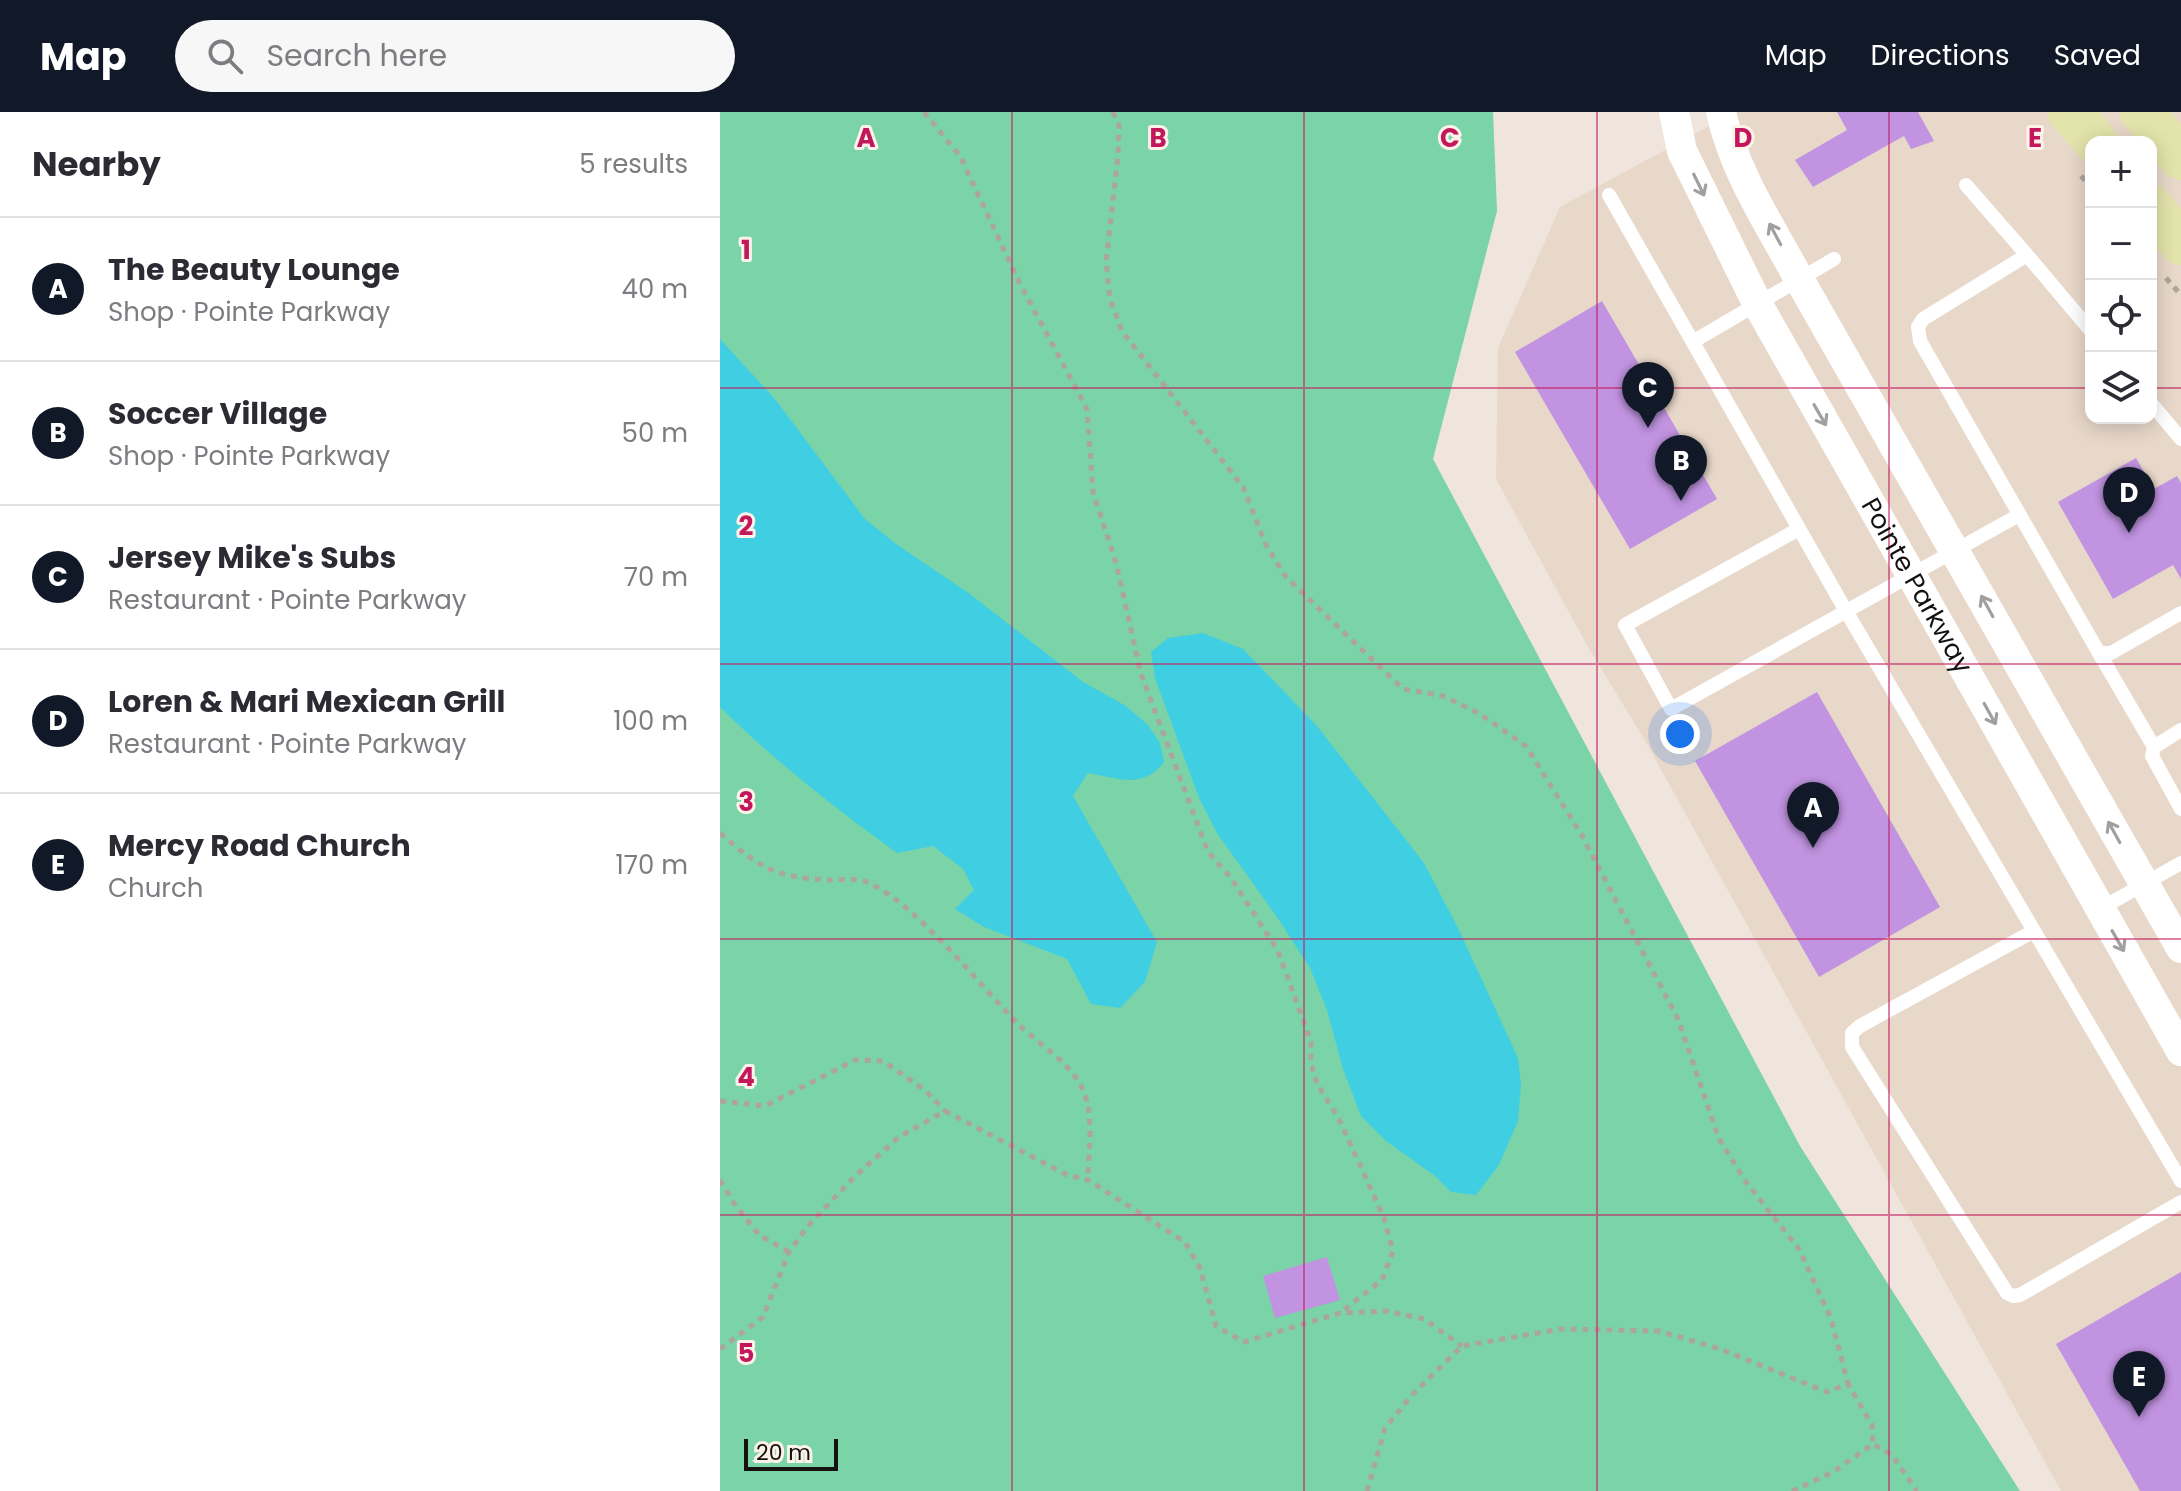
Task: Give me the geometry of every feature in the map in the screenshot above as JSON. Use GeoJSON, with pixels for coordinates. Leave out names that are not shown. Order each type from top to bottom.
{"type":"FeatureCollection","features":[{"type":"Feature","properties":{"kind":"main road"},"geometry":{"type":"LineString","coordinates":[[2070,112],[2091,136]]}},
{"type":"Feature","properties":{"kind":"main road"},"geometry":{"type":"LineString","coordinates":[[2142,112],[2181,158]]}},
{"type":"Feature","properties":{"kind":"main road"},"geometry":{"type":"LineString","coordinates":[[2152,208],[2181,243]]}},
{"type":"Feature","properties":{"kind":"street","name":"Pointe Parkway"},"geometry":{"type":"LineString","coordinates":[[1674,112],[1682,151],[1757,303],[2181,1051]]}},
{"type":"Feature","properties":{"kind":"street","name":"Pointe Parkway"},"geometry":{"type":"LineString","coordinates":[[1721,112],[1726,137],[1745,180],[1799,279],[2181,948]]}},
{"type":"Feature","properties":{"kind":"lane"},"geometry":{"type":"LineString","coordinates":[[1966,185],[2085,324]]}},
{"type":"Feature","properties":{"kind":"lane"},"geometry":{"type":"LineString","coordinates":[[1609,195],[1846,611],[2181,1181]]}},
{"type":"Feature","properties":{"kind":"lane"},"geometry":{"type":"LineString","coordinates":[[2027,255],[1923,319],[1918,327],[1920,341],[2154,747],[2152,756],[2181,809]]}},
{"type":"Feature","properties":{"kind":"lane"},"geometry":{"type":"LineString","coordinates":[[1694,341],[1834,259]]}},
{"type":"Feature","properties":{"kind":"lane"},"geometry":{"type":"LineString","coordinates":[[2157,410],[2181,439]]}},
{"type":"Feature","properties":{"kind":"lane"},"geometry":{"type":"LineString","coordinates":[[1799,529],[1625,625],[1671,709],[2019,515]]}},
{"type":"Feature","properties":{"kind":"lane"},"geometry":{"type":"LineString","coordinates":[[2099,653],[2111,653],[2181,613]]}},
{"type":"Feature","properties":{"kind":"lane"},"geometry":{"type":"LineString","coordinates":[[2154,747],[2181,730]]}},
{"type":"Feature","properties":{"kind":"lane"},"geometry":{"type":"LineString","coordinates":[[2100,909],[2181,863]]}},
{"type":"Feature","properties":{"kind":"lane"},"geometry":{"type":"LineString","coordinates":[[2034,931],[1860,1026],[1852,1033],[1852,1047],[2007,1293],[2013,1296],[2020,1295],[2181,1202]]}},
{"type":"Feature","properties":{"kind":"path"},"geometry":{"type":"LineString","coordinates":[[924,112],[960,156],[1019,282],[1087,409],[1093,492],[1116,563],[1141,674],[1208,852],[1231,878],[1278,951],[1311,1042],[1311,1063],[1317,1084],[1339,1119],[1384,1218],[1393,1251],[1382,1280],[1340,1313]]}},
{"type":"Feature","properties":{"kind":"path"},"geometry":{"type":"LineString","coordinates":[[1113,112],[1119,126],[1118,156],[1106,261],[1110,299],[1122,331],[1243,487],[1266,545],[1286,577],[1403,689],[1443,696],[1480,714],[1526,746],[1581,834],[1678,1019],[1719,1139],[1746,1182],[1799,1249],[1831,1319],[1848,1384],[1872,1425],[1873,1444]]}},
{"type":"Feature","properties":{"kind":"path"},"geometry":{"type":"LineString","coordinates":[[720,833],[766,869],[792,877],[862,880],[895,899],[922,924],[1020,1026],[1061,1062],[1082,1089],[1090,1121],[1088,1180]]}},
{"type":"Feature","properties":{"kind":"path"},"geometry":{"type":"LineString","coordinates":[[720,1101],[765,1106],[855,1060],[883,1061],[926,1091],[945,1111],[1067,1175],[1088,1180],[1185,1242],[1200,1268],[1216,1326],[1244,1342],[1340,1313],[1386,1311],[1424,1319],[1462,1346]]}},
{"type":"Feature","properties":{"kind":"path"},"geometry":{"type":"LineString","coordinates":[[720,1349],[763,1317],[789,1252],[816,1217],[899,1137],[945,1111]]}},
{"type":"Feature","properties":{"kind":"path"},"geometry":{"type":"LineString","coordinates":[[720,1180],[759,1235],[789,1252]]}},
{"type":"Feature","properties":{"kind":"path"},"geometry":{"type":"LineString","coordinates":[[1367,1491],[1385,1428],[1413,1394],[1462,1346],[1561,1329],[1659,1331],[1720,1349],[1827,1392],[1848,1384]]}},
{"type":"Feature","properties":{"kind":"path"},"geometry":{"type":"LineString","coordinates":[[1792,1491],[1833,1472],[1873,1444]]}},
{"type":"Feature","properties":{"kind":"path"},"geometry":{"type":"LineString","coordinates":[[1873,1444],[1892,1455],[1917,1491]]}},
{"type":"Feature","properties":{"kind":"shaded area"},"geometry":{"type":"Polygon","coordinates":[[[1735,112],[2181,112],[2181,1491],[2061,1491],[1644,739],[1588,647],[1496,479],[1498,348],[1560,207],[1735,112]]]}},
{"type":"Feature","properties":{"kind":"green space"},"geometry":{"type":"Polygon","coordinates":[[[720,112],[1493,112],[1497,211],[1433,459],[1800,1146],[2020,1491],[720,1491],[720,112]]]}},
{"type":"Feature","properties":{"kind":"water"},"geometry":{"type":"Polygon","coordinates":[[[720,339],[775,399],[865,519],[970,594],[1083,682],[1126,706],[1148,725],[1160,743],[1164,762],[1156,771],[1129,780],[1088,773],[1073,796],[1157,942],[1145,982],[1120,1008],[1091,1004],[1067,959],[984,927],[955,909],[974,890],[963,869],[933,846],[897,853],[806,783],[720,707],[720,339]]]}},
{"type":"Feature","properties":{"kind":"water"},"geometry":{"type":"Polygon","coordinates":[[[1203,633],[1243,649],[1317,726],[1424,863],[1458,928],[1518,1058],[1521,1084],[1518,1121],[1499,1165],[1476,1195],[1451,1192],[1435,1176],[1386,1141],[1361,1116],[1310,968],[1217,833],[1199,798],[1155,678],[1151,652],[1168,638],[1203,633]]]}},
{"type":"Feature","properties":{"kind":"building"},"geometry":{"type":"Polygon","coordinates":[[[1837,112],[1918,112],[1934,141],[1911,149],[1904,136],[1813,187],[1795,160],[1847,130],[1837,112]]]}},
{"type":"Feature","properties":{"kind":"building"},"geometry":{"type":"Polygon","coordinates":[[[1602,301],[1717,499],[1630,549],[1515,352],[1602,301]]]}},
{"type":"Feature","properties":{"kind":"building"},"geometry":{"type":"Polygon","coordinates":[[[2136,458],[2154,489],[2177,476],[2181,483],[2181,579],[2173,565],[2113,599],[2058,502],[2136,458]]]}},
{"type":"Feature","properties":{"kind":"building"},"geometry":{"type":"Polygon","coordinates":[[[1817,692],[1940,907],[1819,977],[1695,761],[1817,692]]]}},
{"type":"Feature","properties":{"kind":"building"},"geometry":{"type":"Polygon","coordinates":[[[1327,1257],[1340,1300],[1275,1318],[1263,1276],[1327,1257]]]}},
{"type":"Feature","properties":{"kind":"building"},"geometry":{"type":"Polygon","coordinates":[[[2181,1272],[2181,1491],[2140,1491],[2056,1344],[2181,1272]]]}},
{"type":"Feature","properties":{"kind":"place","name":"Jersey Mike's Subs"},"geometry":{"type":"Point","coordinates":[1648,428]}},
{"type":"Feature","properties":{"kind":"place","name":"Soccer Village"},"geometry":{"type":"Point","coordinates":[1681,501]}},
{"type":"Feature","properties":{"kind":"place","name":"Loren & Mari Mexican Grill"},"geometry":{"type":"Point","coordinates":[2129,533]}},
{"type":"Feature","properties":{"kind":"place","name":"The Beauty Lounge"},"geometry":{"type":"Point","coordinates":[1813,848]}},
{"type":"Feature","properties":{"kind":"place","name":"Mercy Road Church"},"geometry":{"type":"Point","coordinates":[2139,1417]}}]}
